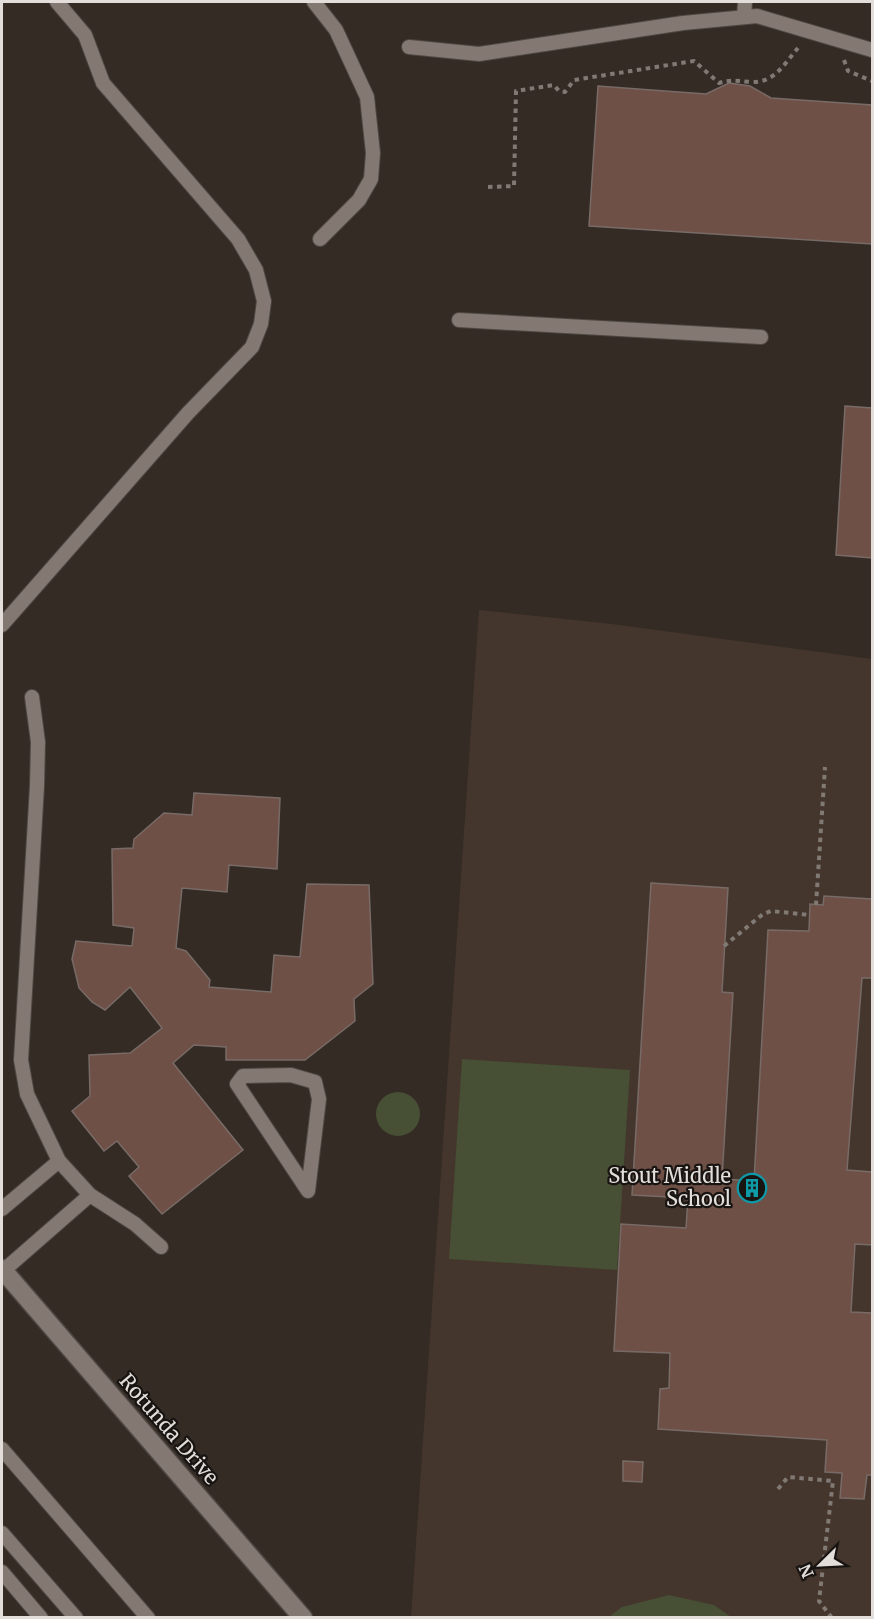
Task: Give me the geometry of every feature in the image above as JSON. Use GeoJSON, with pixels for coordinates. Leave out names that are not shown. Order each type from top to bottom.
{"type":"FeatureCollection","features":[{"type":"Feature","properties":{"kind":"main road","name":"Rotunda Drive"},"geometry":{"type":"LineString","coordinates":[[2,1270],[303,1617]]}},
{"type":"Feature","properties":{"kind":"lane"},"geometry":{"type":"LineString","coordinates":[[2,625],[188,413],[252,347],[261,324],[264,302],[256,270],[238,239],[103,83],[86,35],[57,2]]}},
{"type":"Feature","properties":{"kind":"lane"},"geometry":{"type":"LineString","coordinates":[[314,2],[336,30],[367,97],[373,153],[371,179],[359,200],[320,239]]}},
{"type":"Feature","properties":{"kind":"lane"},"geometry":{"type":"LineString","coordinates":[[744,17],[745,2]]}},
{"type":"Feature","properties":{"kind":"lane"},"geometry":{"type":"LineString","coordinates":[[409,47],[479,54],[683,23],[757,16],[873,50]]}},
{"type":"Feature","properties":{"kind":"lane"},"geometry":{"type":"LineString","coordinates":[[459,320],[761,337]]}},
{"type":"Feature","properties":{"kind":"lane"},"geometry":{"type":"LineString","coordinates":[[32,697],[38,742],[37,786],[21,1060],[30,1101],[59,1161],[90,1195],[135,1224],[161,1247]]}},
{"type":"Feature","properties":{"kind":"lane"},"geometry":{"type":"LineString","coordinates":[[291,1075],[315,1082],[319,1099],[308,1191],[237,1084],[243,1076],[291,1075]]}},
{"type":"Feature","properties":{"kind":"lane"},"geometry":{"type":"LineString","coordinates":[[2,1209],[59,1161]]}},
{"type":"Feature","properties":{"kind":"lane"},"geometry":{"type":"LineString","coordinates":[[2,1270],[90,1195]]}},
{"type":"Feature","properties":{"kind":"lane"},"geometry":{"type":"LineString","coordinates":[[2,1449],[148,1617]]}},
{"type":"Feature","properties":{"kind":"lane"},"geometry":{"type":"LineString","coordinates":[[2,1533],[76,1617]]}},
{"type":"Feature","properties":{"kind":"lane"},"geometry":{"type":"LineString","coordinates":[[2,1572],[41,1617]]}},
{"type":"Feature","properties":{"kind":"path"},"geometry":{"type":"LineString","coordinates":[[488,187],[514,186],[516,91],[554,85],[560,91],[565,92],[574,80],[694,61],[719,83],[732,78],[766,81],[780,72],[799,46]]}},
{"type":"Feature","properties":{"kind":"path"},"geometry":{"type":"LineString","coordinates":[[833,56],[844,60],[848,71],[873,81]]}},
{"type":"Feature","properties":{"kind":"path"},"geometry":{"type":"LineString","coordinates":[[816,905],[825,767]]}},
{"type":"Feature","properties":{"kind":"path"},"geometry":{"type":"LineString","coordinates":[[724,946],[763,914],[771,912],[810,915]]}},
{"type":"Feature","properties":{"kind":"path"},"geometry":{"type":"LineString","coordinates":[[778,1489],[788,1477],[833,1480],[819,1601],[832,1617]]}},
{"type":"Feature","properties":{"kind":"shaded area"},"geometry":{"type":"Polygon","coordinates":[[[479,610],[612,624],[872,659],[872,1617],[411,1618],[479,610]]]}},
{"type":"Feature","properties":{"kind":"green space"},"geometry":{"type":"Polygon","coordinates":[[[462,1059],[630,1070],[617,1270],[449,1259],[462,1059]]]}},
{"type":"Feature","properties":{"kind":"green space"},"geometry":{"type":"Polygon","coordinates":[[[398,1092],[407,1093],[414,1098],[419,1105],[419,1123],[414,1130],[407,1135],[398,1136],[389,1135],[382,1130],[377,1123],[376,1114],[377,1105],[382,1098],[389,1093],[398,1092]]]}},
{"type":"Feature","properties":{"kind":"green space"},"geometry":{"type":"Polygon","coordinates":[[[669,1595],[714,1605],[731,1617],[609,1617],[622,1607],[669,1595]]]}},
{"type":"Feature","properties":{"kind":"building"},"geometry":{"type":"Polygon","coordinates":[[[729,83],[750,86],[771,98],[872,105],[872,244],[589,226],[598,86],[706,94],[729,83]]]}},
{"type":"Feature","properties":{"kind":"building"},"geometry":{"type":"Polygon","coordinates":[[[845,406],[872,408],[872,558],[836,555],[845,406]]]}},
{"type":"Feature","properties":{"kind":"building"},"geometry":{"type":"Polygon","coordinates":[[[194,793],[280,798],[277,869],[229,865],[227,892],[182,888],[176,948],[186,951],[210,980],[209,987],[271,992],[274,955],[300,957],[307,884],[369,885],[373,984],[354,999],[355,1021],[305,1060],[226,1060],[226,1047],[194,1045],[173,1063],[243,1150],[162,1214],[129,1176],[139,1167],[117,1141],[104,1151],[72,1111],[90,1096],[89,1055],[130,1053],[162,1028],[130,987],[105,1010],[92,1002],[79,988],[72,959],[76,941],[132,946],[134,928],[113,925],[112,849],[133,848],[134,839],[164,813],[192,815],[194,793]]]}},
{"type":"Feature","properties":{"kind":"building","name":"Stout Middle School"},"geometry":{"type":"Polygon","coordinates":[[[651,883],[728,888],[722,992],[733,993],[722,1179],[754,1181],[768,930],[809,931],[810,904],[823,905],[824,896],[872,899],[872,978],[862,978],[847,1170],[872,1172],[872,1245],[855,1244],[851,1312],[872,1313],[872,1475],[867,1475],[864,1499],[840,1498],[842,1473],[825,1472],[827,1440],[658,1429],[660,1389],[669,1388],[670,1353],[614,1351],[621,1224],[686,1228],[688,1198],[632,1195],[651,883]]]}},
{"type":"Feature","properties":{"kind":"building"},"geometry":{"type":"Polygon","coordinates":[[[623,1461],[643,1462],[642,1482],[623,1481],[623,1461]]]}},
{"type":"Feature","properties":{"kind":"place","name":"Stout Middle School"},"geometry":{"type":"Point","coordinates":[752,1188]}}]}
